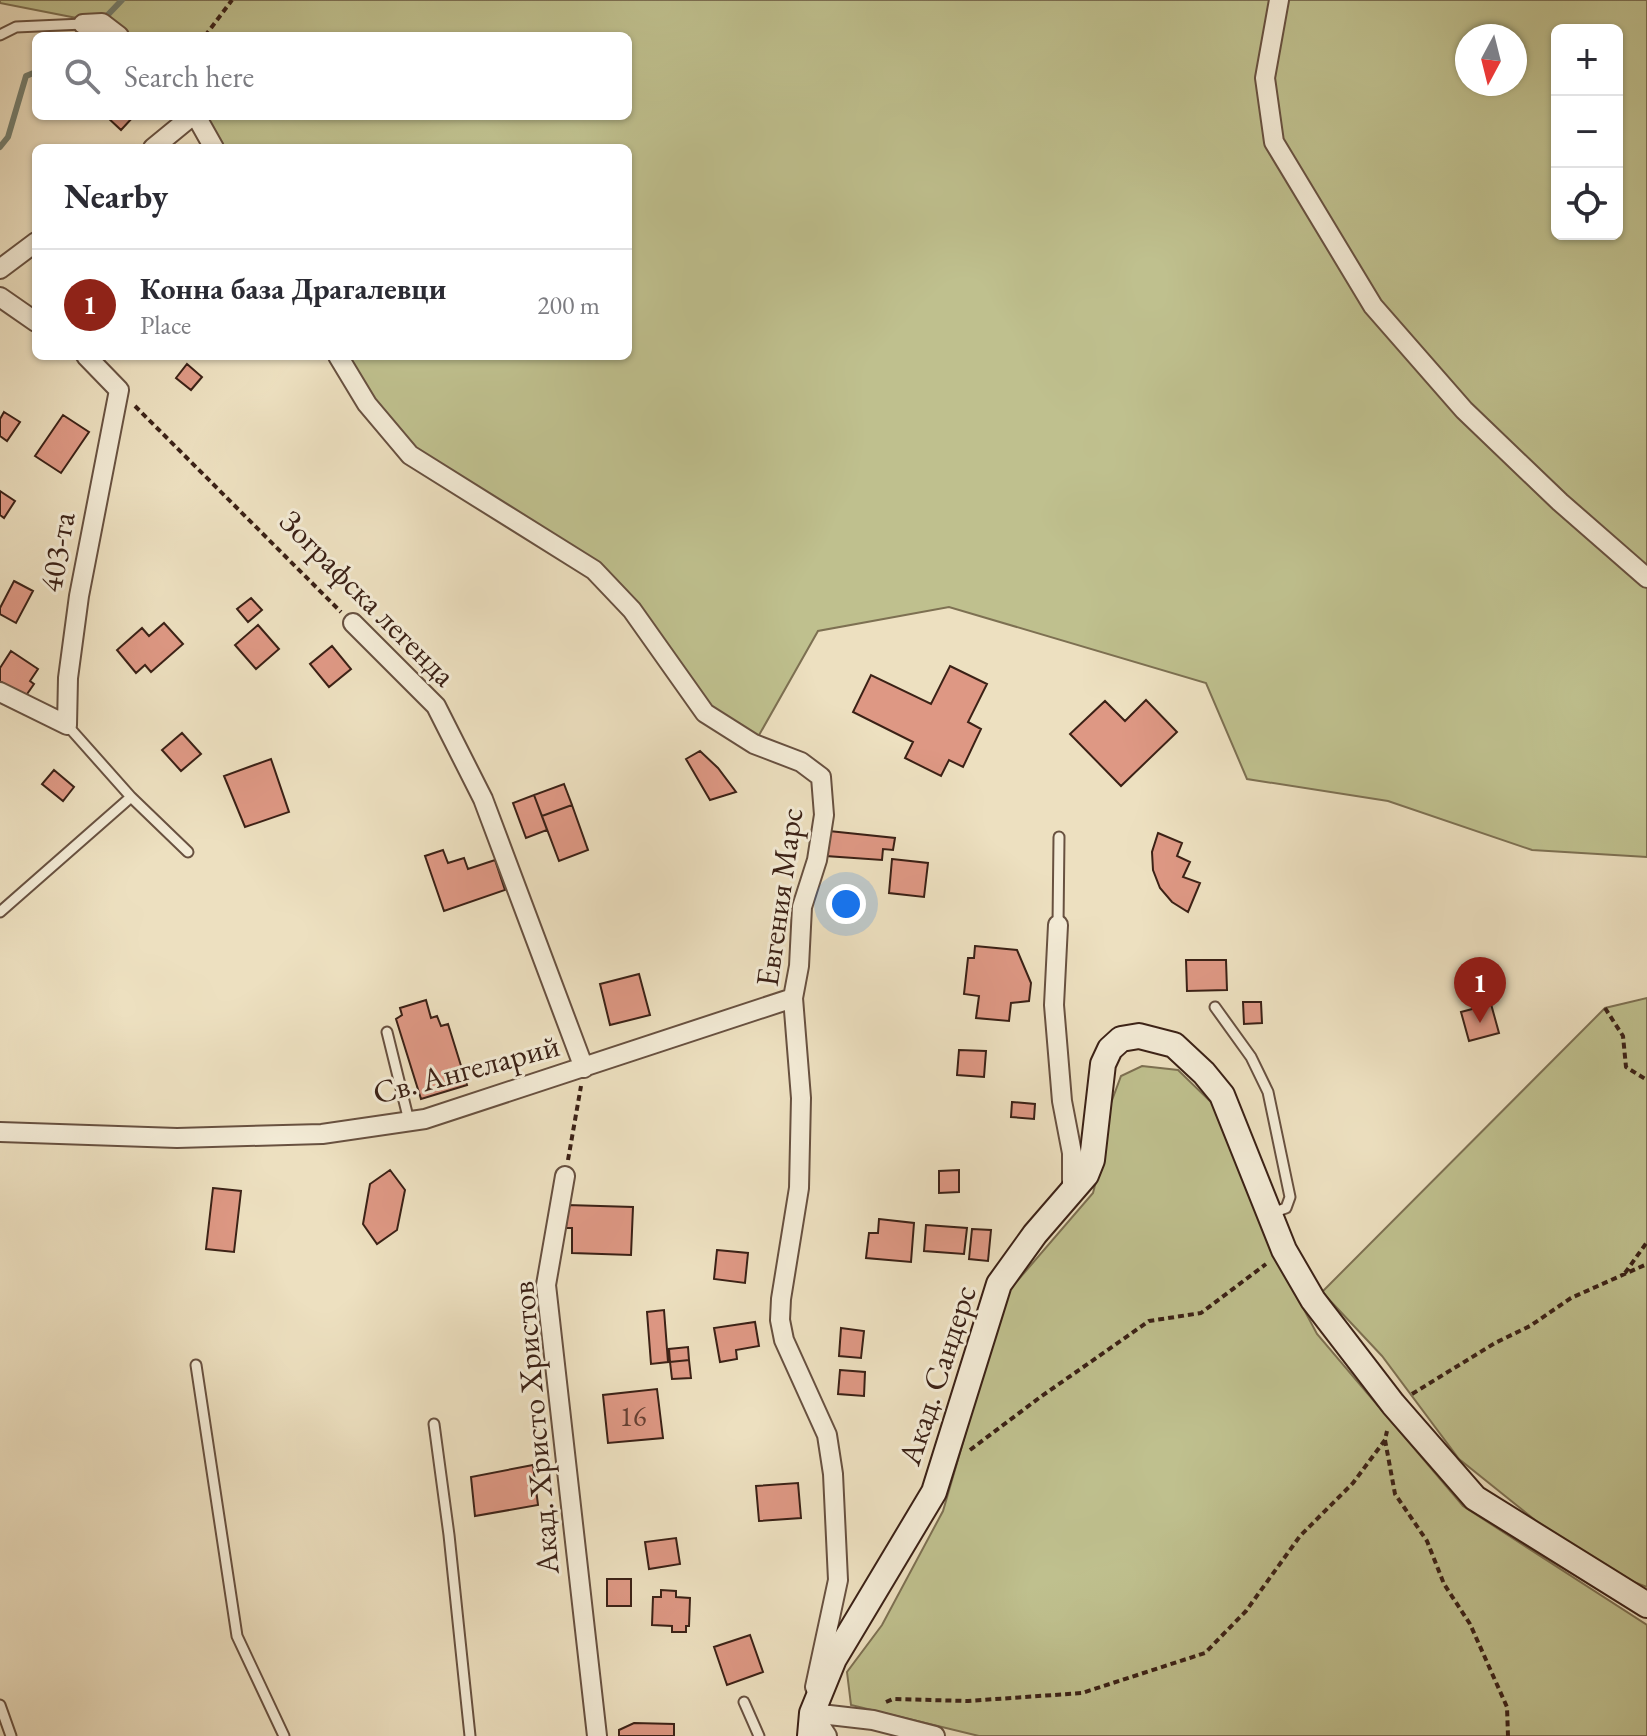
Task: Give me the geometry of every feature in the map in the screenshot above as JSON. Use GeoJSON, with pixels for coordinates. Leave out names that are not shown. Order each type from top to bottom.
{"type":"FeatureCollection","features":[{"type":"Feature","properties":{"kind":"street"},"geometry":{"type":"LineString","coordinates":[[1279,0],[1265,78],[1274,142],[1373,306],[1464,410],[1560,502],[1647,578]]}},
{"type":"Feature","properties":{"kind":"street"},"geometry":{"type":"LineString","coordinates":[[83,24],[102,23],[114,32]]}},
{"type":"Feature","properties":{"kind":"street"},"geometry":{"type":"LineString","coordinates":[[158,144],[189,120]]}},
{"type":"Feature","properties":{"kind":"street"},"geometry":{"type":"LineString","coordinates":[[196,120],[212,144]]}},
{"type":"Feature","properties":{"kind":"street"},"geometry":{"type":"LineString","coordinates":[[0,269],[32,245]]}},
{"type":"Feature","properties":{"kind":"street"},"geometry":{"type":"LineString","coordinates":[[0,297],[32,319]]}},
{"type":"Feature","properties":{"kind":"street"},"geometry":{"type":"LineString","coordinates":[[90,360],[119,390]]}},
{"type":"Feature","properties":{"kind":"street","name":"Евгения Марс"},"geometry":{"type":"LineString","coordinates":[[340,360],[367,404],[410,455],[594,570],[632,610],[705,713],[754,744],[801,762],[821,777],[824,815],[817,860],[802,907],[799,966],[793,998],[801,1098],[799,1188],[780,1320],[784,1340],[827,1435],[833,1474],[838,1580],[815,1681],[811,1725]]}},
{"type":"Feature","properties":{"kind":"street","name":"403-та"},"geometry":{"type":"LineString","coordinates":[[67,725],[68,678],[79,596],[119,390]]}},
{"type":"Feature","properties":{"kind":"street","name":"Зографска легенда"},"geometry":{"type":"LineString","coordinates":[[353,623],[436,706],[483,799],[584,1068]]}},
{"type":"Feature","properties":{"kind":"street"},"geometry":{"type":"LineString","coordinates":[[0,692],[67,725]]}},
{"type":"Feature","properties":{"kind":"street"},"geometry":{"type":"LineString","coordinates":[[1058,925],[1054,1005],[1062,1101],[1072,1153],[1072,1192]]}},
{"type":"Feature","properties":{"kind":"street","name":"Св. Ангеларий"},"geometry":{"type":"LineString","coordinates":[[0,1132],[177,1138],[322,1134],[425,1119],[793,998]]}},
{"type":"Feature","properties":{"kind":"street","name":"Акад. Сандерс"},"geometry":{"type":"LineString","coordinates":[[811,1725],[843,1642],[925,1510],[940,1473],[999,1284],[1021,1250],[1086,1175],[1092,1160],[1103,1064],[1110,1049],[1121,1039],[1139,1036],[1174,1045],[1222,1095],[1284,1250],[1313,1300],[1393,1404],[1475,1498],[1647,1605]]}},
{"type":"Feature","properties":{"kind":"street","name":"Акад. Христо Христов"},"geometry":{"type":"LineString","coordinates":[[565,1176],[546,1285],[597,1736]]}},
{"type":"Feature","properties":{"kind":"street"},"geometry":{"type":"LineString","coordinates":[[811,1725],[853,1717],[935,1736]]}},
{"type":"Feature","properties":{"kind":"street"},"geometry":{"type":"LineString","coordinates":[[811,1725],[827,1736]]}},
{"type":"Feature","properties":{"kind":"lane"},"geometry":{"type":"LineString","coordinates":[[0,35],[16,27],[83,24]]}},
{"type":"Feature","properties":{"kind":"lane"},"geometry":{"type":"LineString","coordinates":[[67,725],[131,797],[188,852]]}},
{"type":"Feature","properties":{"kind":"lane"},"geometry":{"type":"LineString","coordinates":[[0,912],[131,797]]}},
{"type":"Feature","properties":{"kind":"lane"},"geometry":{"type":"LineString","coordinates":[[1058,925],[1059,837]]}},
{"type":"Feature","properties":{"kind":"lane"},"geometry":{"type":"LineString","coordinates":[[1215,1007],[1251,1057],[1268,1092],[1290,1197],[1286,1208],[1269,1215]]}},
{"type":"Feature","properties":{"kind":"lane"},"geometry":{"type":"LineString","coordinates":[[387,1032],[409,1121]]}},
{"type":"Feature","properties":{"kind":"lane"},"geometry":{"type":"LineString","coordinates":[[196,1365],[237,1636],[284,1736]]}},
{"type":"Feature","properties":{"kind":"lane"},"geometry":{"type":"LineString","coordinates":[[434,1424],[470,1736]]}},
{"type":"Feature","properties":{"kind":"lane"},"geometry":{"type":"LineString","coordinates":[[744,1702],[759,1736]]}},
{"type":"Feature","properties":{"kind":"lane"},"geometry":{"type":"LineString","coordinates":[[0,1705],[11,1736]]}},
{"type":"Feature","properties":{"kind":"path"},"geometry":{"type":"LineString","coordinates":[[208,32],[232,0]]}},
{"type":"Feature","properties":{"kind":"path","name":"Зографска легенда"},"geometry":{"type":"LineString","coordinates":[[119,390],[353,623]]}},
{"type":"Feature","properties":{"kind":"path"},"geometry":{"type":"LineString","coordinates":[[1605,1008],[1623,1036],[1626,1067],[1647,1080]]}},
{"type":"Feature","properties":{"kind":"path"},"geometry":{"type":"LineString","coordinates":[[565,1176],[584,1068]]}},
{"type":"Feature","properties":{"kind":"path"},"geometry":{"type":"LineString","coordinates":[[1622,1276],[1647,1242]]}},
{"type":"Feature","properties":{"kind":"path"},"geometry":{"type":"LineString","coordinates":[[940,1473],[1039,1398],[1149,1321],[1201,1313],[1284,1250]]}},
{"type":"Feature","properties":{"kind":"path"},"geometry":{"type":"LineString","coordinates":[[1508,1736],[1507,1707],[1470,1624],[1444,1584],[1427,1541],[1395,1494],[1385,1440],[1393,1404],[1495,1343],[1530,1326],[1571,1298],[1647,1264]]}},
{"type":"Feature","properties":{"kind":"path"},"geometry":{"type":"LineString","coordinates":[[853,1717],[893,1699],[968,1701],[1082,1693],[1205,1653],[1246,1611],[1300,1536],[1353,1483],[1385,1440]]}},
{"type":"Feature","properties":{"kind":"green space"},"geometry":{"type":"Polygon","coordinates":[[[0,0],[1647,0],[1647,857],[1532,850],[1388,801],[1247,779],[1206,683],[949,607],[818,631],[754,744],[705,713],[594,570],[410,455],[341,360],[632,360],[632,144],[212,144],[198,120],[632,120],[632,32],[114,32],[102,23],[0,3],[0,0]]]}},
{"type":"Feature","properties":{"kind":"green space"},"geometry":{"type":"Polygon","coordinates":[[[1647,998],[1647,1587],[1591,1565],[1459,1459],[1382,1356],[1322,1292],[1605,1008],[1647,998]]]}},
{"type":"Feature","properties":{"kind":"green space"},"geometry":{"type":"Polygon","coordinates":[[[1142,1066],[1178,1070],[1212,1103],[1269,1244],[1317,1334],[1463,1506],[1647,1625],[1647,1736],[979,1736],[851,1705],[847,1672],[882,1625],[943,1511],[1006,1294],[1093,1193],[1111,1103],[1121,1076],[1142,1066]]]}},
{"type":"Feature","properties":{"kind":"building"},"geometry":{"type":"Polygon","coordinates":[[[110,120],[130,120],[121,130],[110,120]]]}},
{"type":"Feature","properties":{"kind":"building"},"geometry":{"type":"Polygon","coordinates":[[[187,364],[202,377],[191,390],[176,378],[187,364]]]}},
{"type":"Feature","properties":{"kind":"building"},"geometry":{"type":"Polygon","coordinates":[[[4,412],[20,422],[7,441],[0,436],[0,419],[4,412]]]}},
{"type":"Feature","properties":{"kind":"building"},"geometry":{"type":"Polygon","coordinates":[[[63,415],[89,432],[61,473],[35,456],[63,415]]]}},
{"type":"Feature","properties":{"kind":"building"},"geometry":{"type":"Polygon","coordinates":[[[0,491],[15,501],[4,518],[0,515],[0,491]]]}},
{"type":"Feature","properties":{"kind":"building"},"geometry":{"type":"Polygon","coordinates":[[[14,581],[33,591],[16,623],[0,614],[14,581]]]}},
{"type":"Feature","properties":{"kind":"building"},"geometry":{"type":"Polygon","coordinates":[[[251,598],[262,610],[248,622],[237,609],[251,598]]]}},
{"type":"Feature","properties":{"kind":"building"},"geometry":{"type":"Polygon","coordinates":[[[164,623],[183,644],[151,672],[145,665],[136,673],[117,650],[142,628],[149,636],[164,623]]]}},
{"type":"Feature","properties":{"kind":"building"},"geometry":{"type":"Polygon","coordinates":[[[258,625],[279,649],[256,669],[235,645],[258,625]]]}},
{"type":"Feature","properties":{"kind":"building"},"geometry":{"type":"Polygon","coordinates":[[[332,646],[351,669],[329,687],[310,664],[332,646]]]}},
{"type":"Feature","properties":{"kind":"building"},"geometry":{"type":"Polygon","coordinates":[[[11,651],[38,669],[30,681],[34,684],[25,697],[0,681],[0,668],[11,651]]]}},
{"type":"Feature","properties":{"kind":"building"},"geometry":{"type":"Polygon","coordinates":[[[950,666],[987,684],[968,722],[981,729],[963,767],[949,760],[941,776],[905,758],[913,742],[853,712],[871,675],[931,704],[950,666]]]}},
{"type":"Feature","properties":{"kind":"building"},"geometry":{"type":"Polygon","coordinates":[[[1146,700],[1177,732],[1121,786],[1070,734],[1105,701],[1125,721],[1146,700]]]}},
{"type":"Feature","properties":{"kind":"building"},"geometry":{"type":"Polygon","coordinates":[[[182,733],[201,754],[181,771],[162,750],[182,733]]]}},
{"type":"Feature","properties":{"kind":"building"},"geometry":{"type":"Polygon","coordinates":[[[700,751],[736,792],[710,800],[686,759],[700,751]]]}},
{"type":"Feature","properties":{"kind":"building"},"geometry":{"type":"Polygon","coordinates":[[[271,759],[289,812],[245,827],[224,776],[271,759]]]}},
{"type":"Feature","properties":{"kind":"building"},"geometry":{"type":"Polygon","coordinates":[[[54,770],[74,787],[63,801],[42,784],[54,770]]]}},
{"type":"Feature","properties":{"kind":"building"},"geometry":{"type":"Polygon","coordinates":[[[564,784],[572,805],[542,816],[534,795],[564,784]]]}},
{"type":"Feature","properties":{"kind":"building"},"geometry":{"type":"Polygon","coordinates":[[[534,795],[547,830],[526,838],[513,803],[534,795]]]}},
{"type":"Feature","properties":{"kind":"building"},"geometry":{"type":"Polygon","coordinates":[[[572,805],[588,850],[559,861],[542,816],[572,805]]]}},
{"type":"Feature","properties":{"kind":"building"},"geometry":{"type":"Polygon","coordinates":[[[829,831],[895,838],[893,850],[883,849],[882,860],[826,856],[829,831]]]}},
{"type":"Feature","properties":{"kind":"building"},"geometry":{"type":"Polygon","coordinates":[[[1158,833],[1182,843],[1177,856],[1190,862],[1183,877],[1200,883],[1188,912],[1172,902],[1160,888],[1153,870],[1152,852],[1158,833]]]}},
{"type":"Feature","properties":{"kind":"building"},"geometry":{"type":"Polygon","coordinates":[[[443,850],[448,863],[464,858],[468,869],[495,860],[505,890],[444,911],[425,856],[443,850]]]}},
{"type":"Feature","properties":{"kind":"building"},"geometry":{"type":"Polygon","coordinates":[[[892,859],[928,863],[924,897],[889,893],[892,859]]]}},
{"type":"Feature","properties":{"kind":"building"},"geometry":{"type":"Polygon","coordinates":[[[975,946],[1017,950],[1031,983],[1029,1001],[1011,1003],[1009,1021],[976,1018],[979,996],[964,994],[968,958],[974,958],[975,946]]]}},
{"type":"Feature","properties":{"kind":"building"},"geometry":{"type":"Polygon","coordinates":[[[1186,960],[1226,960],[1227,990],[1187,991],[1186,960]]]}},
{"type":"Feature","properties":{"kind":"building"},"geometry":{"type":"Polygon","coordinates":[[[639,974],[650,1015],[610,1025],[600,984],[639,974]]]}},
{"type":"Feature","properties":{"kind":"building"},"geometry":{"type":"Polygon","coordinates":[[[426,1000],[431,1018],[437,1016],[441,1026],[448,1024],[467,1085],[421,1099],[396,1019],[402,1015],[400,1008],[426,1000]]]}},
{"type":"Feature","properties":{"kind":"building"},"geometry":{"type":"Polygon","coordinates":[[[1243,1002],[1261,1002],[1262,1023],[1244,1024],[1243,1002]]]}},
{"type":"Feature","properties":{"kind":"building"},"geometry":{"type":"Polygon","coordinates":[[[1491,1004],[1499,1033],[1469,1041],[1461,1012],[1491,1004]]]}},
{"type":"Feature","properties":{"kind":"building"},"geometry":{"type":"Polygon","coordinates":[[[959,1050],[986,1051],[984,1077],[957,1075],[959,1050]]]}},
{"type":"Feature","properties":{"kind":"building"},"geometry":{"type":"Polygon","coordinates":[[[1012,1102],[1035,1104],[1034,1119],[1011,1117],[1012,1102]]]}},
{"type":"Feature","properties":{"kind":"building"},"geometry":{"type":"Polygon","coordinates":[[[390,1170],[405,1190],[397,1230],[377,1244],[363,1224],[370,1184],[390,1170]]]}},
{"type":"Feature","properties":{"kind":"building"},"geometry":{"type":"Polygon","coordinates":[[[959,1170],[959,1192],[939,1193],[939,1171],[959,1170]]]}},
{"type":"Feature","properties":{"kind":"building"},"geometry":{"type":"Polygon","coordinates":[[[213,1188],[241,1191],[234,1252],[206,1249],[213,1188]]]}},
{"type":"Feature","properties":{"kind":"building"},"geometry":{"type":"Polygon","coordinates":[[[567,1205],[633,1207],[631,1255],[572,1253],[572,1228],[566,1228],[567,1205]]]}},
{"type":"Feature","properties":{"kind":"building"},"geometry":{"type":"Polygon","coordinates":[[[879,1219],[914,1223],[911,1262],[866,1258],[869,1233],[878,1233],[879,1219]]]}},
{"type":"Feature","properties":{"kind":"building"},"geometry":{"type":"Polygon","coordinates":[[[926,1225],[967,1228],[964,1254],[924,1251],[926,1225]]]}},
{"type":"Feature","properties":{"kind":"building"},"geometry":{"type":"Polygon","coordinates":[[[972,1229],[991,1230],[988,1261],[969,1259],[972,1229]]]}},
{"type":"Feature","properties":{"kind":"building"},"geometry":{"type":"Polygon","coordinates":[[[717,1250],[748,1253],[745,1283],[714,1279],[717,1250]]]}},
{"type":"Feature","properties":{"kind":"building"},"geometry":{"type":"Polygon","coordinates":[[[664,1310],[668,1362],[651,1364],[647,1312],[664,1310]]]}},
{"type":"Feature","properties":{"kind":"building"},"geometry":{"type":"Polygon","coordinates":[[[755,1322],[759,1346],[736,1350],[737,1359],[720,1362],[714,1328],[755,1322]]]}},
{"type":"Feature","properties":{"kind":"building"},"geometry":{"type":"Polygon","coordinates":[[[841,1328],[864,1331],[861,1358],[839,1356],[841,1328]]]}},
{"type":"Feature","properties":{"kind":"building"},"geometry":{"type":"Polygon","coordinates":[[[688,1347],[689,1360],[670,1362],[669,1349],[688,1347]]]}},
{"type":"Feature","properties":{"kind":"building"},"geometry":{"type":"Polygon","coordinates":[[[689,1360],[691,1378],[672,1379],[670,1362],[689,1360]]]}},
{"type":"Feature","properties":{"kind":"building"},"geometry":{"type":"Polygon","coordinates":[[[840,1370],[865,1372],[864,1396],[838,1394],[840,1370]]]}},
{"type":"Feature","properties":{"kind":"building"},"geometry":{"type":"Polygon","coordinates":[[[657,1389],[663,1438],[608,1443],[603,1395],[657,1389]]]}},
{"type":"Feature","properties":{"kind":"building"},"geometry":{"type":"Polygon","coordinates":[[[533,1465],[538,1505],[475,1516],[471,1477],[533,1465]]]}},
{"type":"Feature","properties":{"kind":"building"},"geometry":{"type":"Polygon","coordinates":[[[798,1483],[801,1518],[759,1521],[756,1486],[798,1483]]]}},
{"type":"Feature","properties":{"kind":"building"},"geometry":{"type":"Polygon","coordinates":[[[676,1538],[680,1564],[649,1569],[645,1542],[676,1538]]]}},
{"type":"Feature","properties":{"kind":"building"},"geometry":{"type":"Polygon","coordinates":[[[607,1579],[631,1579],[631,1606],[607,1606],[607,1579]]]}},
{"type":"Feature","properties":{"kind":"building"},"geometry":{"type":"Polygon","coordinates":[[[661,1590],[676,1591],[676,1597],[690,1598],[686,1632],[672,1632],[672,1626],[652,1625],[653,1597],[661,1597],[661,1590]]]}},
{"type":"Feature","properties":{"kind":"building"},"geometry":{"type":"Polygon","coordinates":[[[750,1635],[763,1672],[727,1685],[714,1647],[750,1635]]]}},
{"type":"Feature","properties":{"kind":"building"},"geometry":{"type":"Polygon","coordinates":[[[634,1723],[674,1724],[674,1736],[619,1736],[619,1730],[634,1723]]]}},
{"type":"Feature","properties":{"kind":"waterway"},"geometry":{"type":"LineString","coordinates":[[102,21],[122,0]]}},
{"type":"Feature","properties":{"kind":"waterway"},"geometry":{"type":"LineString","coordinates":[[0,147],[8,137],[26,76],[32,74]]}},
{"type":"Feature","properties":{"kind":"place","name":"Конна база Драгалевци"},"geometry":{"type":"Point","coordinates":[1480,1023]}}]}
